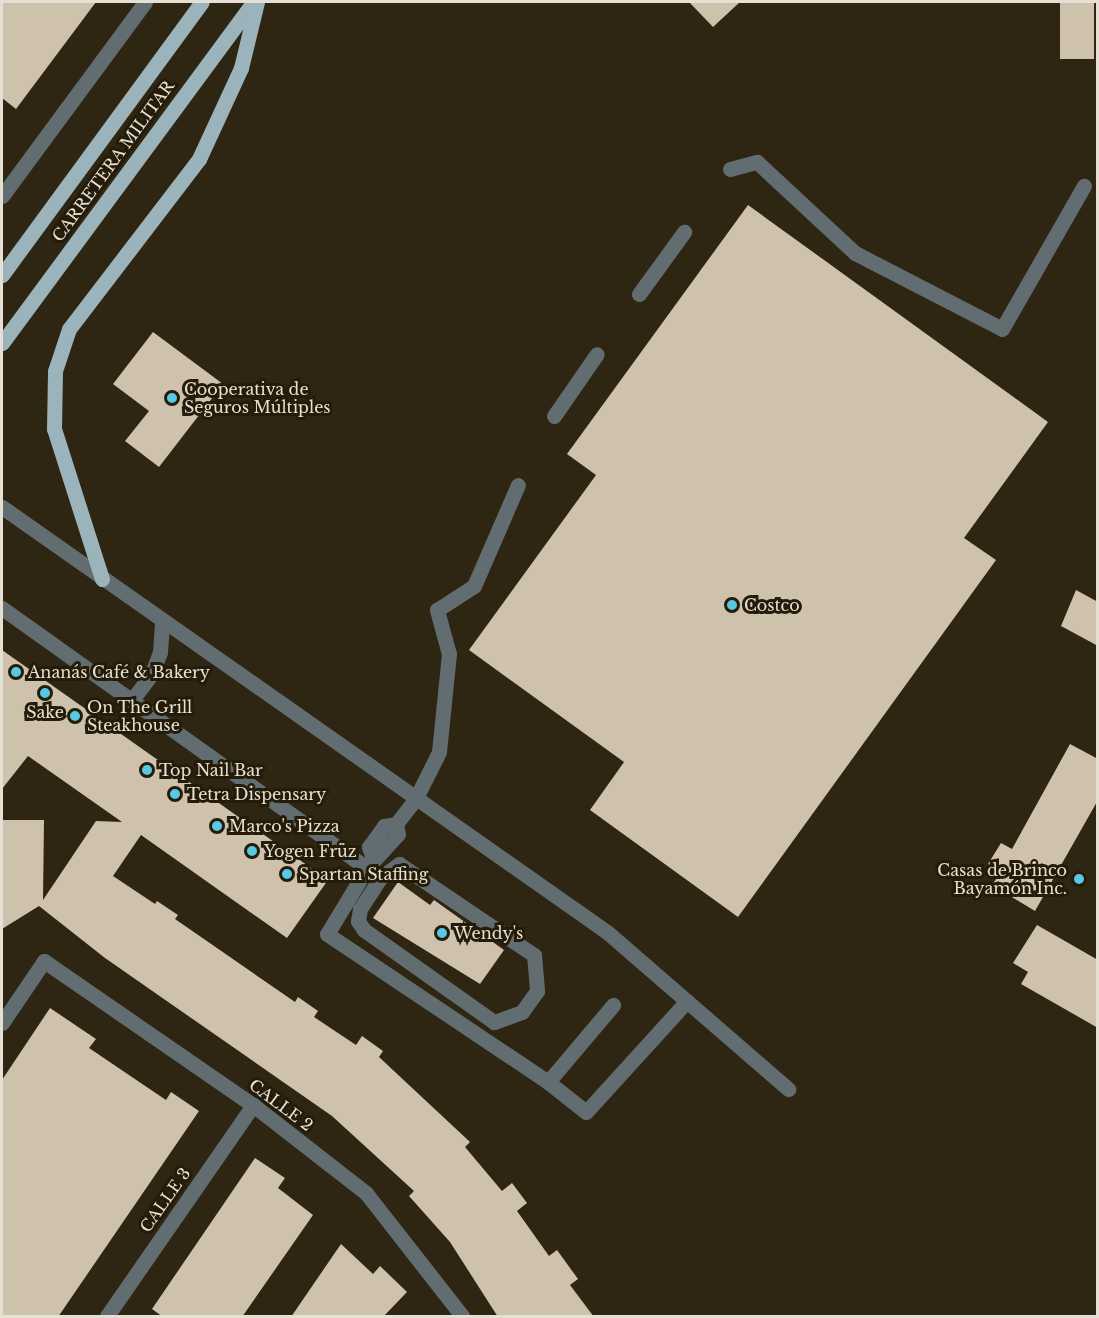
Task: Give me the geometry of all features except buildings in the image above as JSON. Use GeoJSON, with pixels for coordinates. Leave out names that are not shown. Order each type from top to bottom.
{"type":"FeatureCollection","features":[{"type":"Feature","properties":{"kind":"main road","name":"CARRETERA MILITAR"},"geometry":{"type":"LineString","coordinates":[[2,275],[202,2]]}},
{"type":"Feature","properties":{"kind":"main road","name":"CARRETERA MILITAR"},"geometry":{"type":"LineString","coordinates":[[3,342],[255,2]]}},
{"type":"Feature","properties":{"kind":"main road"},"geometry":{"type":"LineString","coordinates":[[102,579],[54,429],[56,371],[69,329],[199,159],[241,68],[255,2]]}},
{"type":"Feature","properties":{"kind":"street"},"geometry":{"type":"LineString","coordinates":[[2,196],[145,2]]}},
{"type":"Feature","properties":{"kind":"street"},"geometry":{"type":"LineString","coordinates":[[730,169],[757,162],[855,253],[1002,329],[1084,186]]}},
{"type":"Feature","properties":{"kind":"street"},"geometry":{"type":"LineString","coordinates":[[639,294],[684,232]]}},
{"type":"Feature","properties":{"kind":"street"},"geometry":{"type":"LineString","coordinates":[[554,416],[597,354]]}},
{"type":"Feature","properties":{"kind":"street"},"geometry":{"type":"LineString","coordinates":[[518,484],[474,586],[437,609],[449,654],[447,704],[439,752],[416,798],[396,824],[398,834],[382,857],[370,864],[327,934],[548,1082],[586,1112],[687,1001]]}},
{"type":"Feature","properties":{"kind":"street"},"geometry":{"type":"LineString","coordinates":[[6,513],[607,932],[788,1089]]}},
{"type":"Feature","properties":{"kind":"street"},"geometry":{"type":"LineString","coordinates":[[2,608],[370,864],[381,878]]}},
{"type":"Feature","properties":{"kind":"street"},"geometry":{"type":"LineString","coordinates":[[132,700],[152,673],[160,652],[162,620]]}},
{"type":"Feature","properties":{"kind":"street"},"geometry":{"type":"LineString","coordinates":[[399,864],[534,955],[537,991],[522,1012],[494,1022],[364,930],[358,921],[360,909],[381,878],[399,864]]}},
{"type":"Feature","properties":{"kind":"street","name":"CALLE 2"},"geometry":{"type":"LineString","coordinates":[[2,1023],[44,961],[253,1105],[366,1193],[458,1315]]}},
{"type":"Feature","properties":{"kind":"street"},"geometry":{"type":"LineString","coordinates":[[548,1082],[613,1005]]}},
{"type":"Feature","properties":{"kind":"street","name":"CALLE 3"},"geometry":{"type":"LineString","coordinates":[[107,1317],[253,1105]]}},
{"type":"Feature","properties":{"kind":"place","name":"Cooperativa de Seguros Múltiples"},"geometry":{"type":"Point","coordinates":[172,398]}},
{"type":"Feature","properties":{"kind":"place","name":"Costco"},"geometry":{"type":"Point","coordinates":[732,605]}},
{"type":"Feature","properties":{"kind":"place","name":"Ananás Café & Bakery"},"geometry":{"type":"Point","coordinates":[16,672]}},
{"type":"Feature","properties":{"kind":"place","name":"Sake"},"geometry":{"type":"Point","coordinates":[45,693]}},
{"type":"Feature","properties":{"kind":"place","name":"On The Grill Steakhouse"},"geometry":{"type":"Point","coordinates":[75,716]}},
{"type":"Feature","properties":{"kind":"place","name":"Top Nail Bar"},"geometry":{"type":"Point","coordinates":[147,770]}},
{"type":"Feature","properties":{"kind":"place","name":"Tetra Dispensary"},"geometry":{"type":"Point","coordinates":[175,794]}},
{"type":"Feature","properties":{"kind":"place","name":"Marco's Pizza"},"geometry":{"type":"Point","coordinates":[217,826]}},
{"type":"Feature","properties":{"kind":"place","name":"Yogen Früz"},"geometry":{"type":"Point","coordinates":[252,851]}},
{"type":"Feature","properties":{"kind":"place","name":"Spartan Staffing"},"geometry":{"type":"Point","coordinates":[287,874]}},
{"type":"Feature","properties":{"kind":"place","name":"Casas de Brinco Bayamón Inc."},"geometry":{"type":"Point","coordinates":[1079,879]}},
{"type":"Feature","properties":{"kind":"place","name":"Wendy's"},"geometry":{"type":"Point","coordinates":[442,933]}}]}
